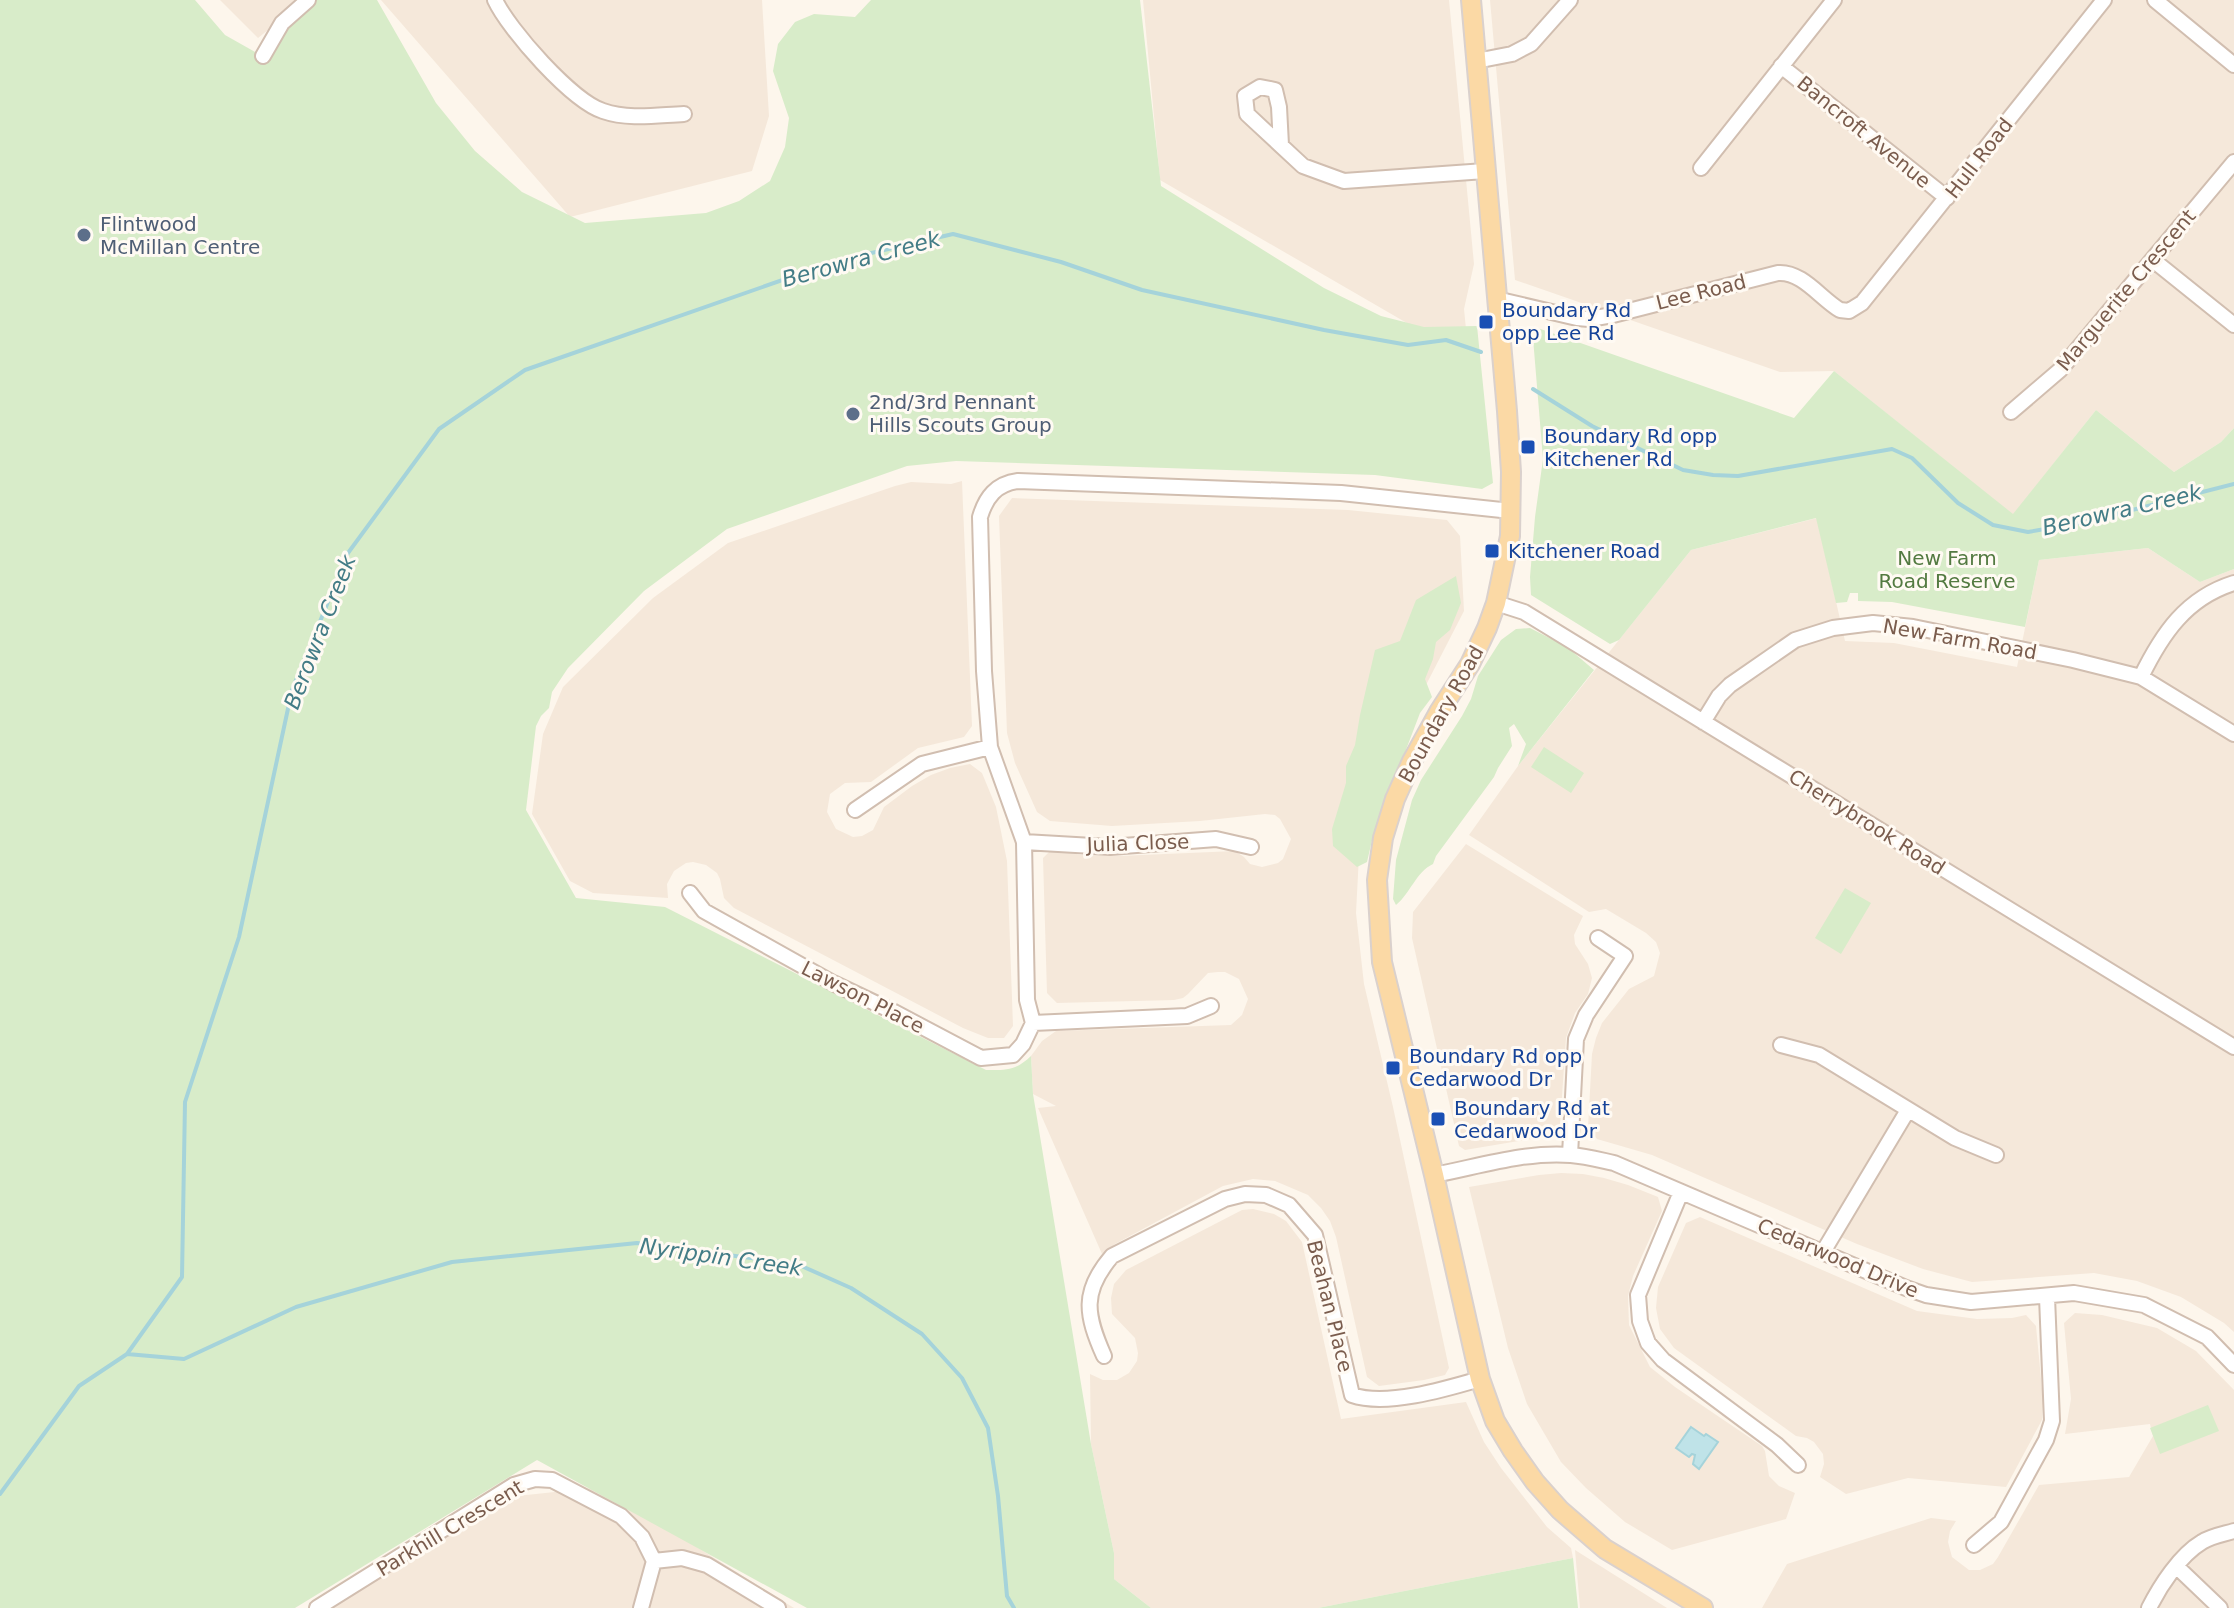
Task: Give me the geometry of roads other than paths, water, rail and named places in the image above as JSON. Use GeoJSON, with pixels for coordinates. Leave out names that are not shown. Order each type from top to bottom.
{"type":"FeatureCollection","features":[{"type":"Feature","properties":{"kind":"main road","name":"Boundary Road"},"geometry":{"type":"LineString","coordinates":[[1471,0],[1510,457],[1510,536],[1496,603],[1487,628],[1470,664],[1412,761],[1395,799],[1383,838],[1377,880],[1382,962],[1480,1379],[1495,1421],[1535,1482],[1560,1510],[1605,1549],[1703,1608]]}},
{"type":"Feature","properties":{"kind":"street"},"geometry":{"type":"LineString","coordinates":[[263,56],[282,23],[308,0]]}},
{"type":"Feature","properties":{"kind":"street"},"geometry":{"type":"LineString","coordinates":[[495,0],[509,23],[529,46],[588,105],[628,116],[684,114]]}},
{"type":"Feature","properties":{"kind":"street"},"geometry":{"type":"LineString","coordinates":[[1476,61],[1512,54],[1531,44],[1570,0]]}},
{"type":"Feature","properties":{"kind":"street"},"geometry":{"type":"LineString","coordinates":[[1701,168],[1834,0]]}},
{"type":"Feature","properties":{"kind":"street","name":"Hull Road"},"geometry":{"type":"LineString","coordinates":[[1849,311],[1862,303],[2104,0]]}},
{"type":"Feature","properties":{"kind":"street"},"geometry":{"type":"LineString","coordinates":[[2155,0],[2234,65]]}},
{"type":"Feature","properties":{"kind":"street","name":"Bancroft Avenue"},"geometry":{"type":"LineString","coordinates":[[1781,66],[1947,198]]}},
{"type":"Feature","properties":{"kind":"street"},"geometry":{"type":"LineString","coordinates":[[1281,145],[1303,166],[1344,181],[1485,171]]}},
{"type":"Feature","properties":{"kind":"street","name":"Marguerite Crescent"},"geometry":{"type":"LineString","coordinates":[[2011,412],[2060,370],[2234,162]]}},
{"type":"Feature","properties":{"kind":"street"},"geometry":{"type":"LineString","coordinates":[[2153,260],[2234,325]]}},
{"type":"Feature","properties":{"kind":"street","name":"Lee Road"},"geometry":{"type":"LineString","coordinates":[[1496,299],[1589,319],[1787,273],[1796,276],[1835,308],[1849,311]]}},
{"type":"Feature","properties":{"kind":"street"},"geometry":{"type":"LineString","coordinates":[[1211,1006],[1187,1016],[1033,1023],[1027,1000],[1024,842],[990,747],[984,671],[980,517],[984,504],[1007,482],[1018,481],[1341,493],[1511,511]]}},
{"type":"Feature","properties":{"kind":"street"},"geometry":{"type":"LineString","coordinates":[[2141,677],[2156,645],[2182,614],[2208,592],[2234,583]]}},
{"type":"Feature","properties":{"kind":"street","name":"Cherrybrook Road"},"geometry":{"type":"LineString","coordinates":[[1496,603],[1524,612],[2234,1047]]}},
{"type":"Feature","properties":{"kind":"street","name":"New Farm Road"},"geometry":{"type":"LineString","coordinates":[[1703,722],[1719,696],[1730,685],[1795,640],[1854,624],[1893,624],[2073,660],[2141,677],[2234,734]]}},
{"type":"Feature","properties":{"kind":"street"},"geometry":{"type":"LineString","coordinates":[[855,810],[922,764],[990,747]]}},
{"type":"Feature","properties":{"kind":"street","name":"Julia Close"},"geometry":{"type":"LineString","coordinates":[[1024,842],[1110,847],[1216,839],[1251,847]]}},
{"type":"Feature","properties":{"kind":"street","name":"Lawson Place"},"geometry":{"type":"LineString","coordinates":[[690,893],[704,911],[833,983],[981,1058],[1013,1055],[1023,1044],[1033,1023]]}},
{"type":"Feature","properties":{"kind":"street"},"geometry":{"type":"LineString","coordinates":[[1570,1155],[1576,1039],[1586,1015],[1625,956],[1598,938]]}},
{"type":"Feature","properties":{"kind":"street"},"geometry":{"type":"LineString","coordinates":[[1781,1045],[1819,1055],[1955,1138],[1996,1155]]}},
{"type":"Feature","properties":{"kind":"street"},"geometry":{"type":"LineString","coordinates":[[1823,1252],[1908,1110]]}},
{"type":"Feature","properties":{"kind":"street","name":"Cedarwood Drive"},"geometry":{"type":"LineString","coordinates":[[1434,1175],[1528,1157],[1570,1155],[1614,1163],[1906,1288],[1948,1300],[1990,1302],[2074,1293],[2144,1305],[2207,1337],[2234,1365]]}},
{"type":"Feature","properties":{"kind":"street"},"geometry":{"type":"LineString","coordinates":[[1681,1192],[1638,1295],[1640,1321],[1648,1343],[1663,1360],[1777,1445],[1798,1465]]}},
{"type":"Feature","properties":{"kind":"street","name":"Beahan Place"},"geometry":{"type":"LineString","coordinates":[[1104,1356],[1090,1325],[1089,1300],[1093,1285],[1112,1256],[1225,1199],[1245,1194],[1266,1195],[1289,1205],[1315,1235],[1352,1395],[1365,1400],[1433,1393],[1480,1379]]}},
{"type":"Feature","properties":{"kind":"street"},"geometry":{"type":"LineString","coordinates":[[1974,1545],[2001,1522],[2046,1440],[2052,1421],[2047,1297]]}},
{"type":"Feature","properties":{"kind":"street","name":"Parkhill Crescent"},"geometry":{"type":"LineString","coordinates":[[317,1608],[514,1485],[535,1479],[552,1480],[621,1516],[642,1537],[654,1561]]}},
{"type":"Feature","properties":{"kind":"street"},"geometry":{"type":"LineString","coordinates":[[2149,1608],[2176,1566],[2203,1541],[2234,1531]]}},
{"type":"Feature","properties":{"kind":"street"},"geometry":{"type":"LineString","coordinates":[[641,1608],[654,1561],[682,1558],[707,1565],[778,1608]]}},
{"type":"Feature","properties":{"kind":"street"},"geometry":{"type":"LineString","coordinates":[[2176,1566],[2220,1608]]}},
{"type":"Feature","properties":{"kind":"water"},"geometry":{"type":"Polygon","coordinates":[[[1691,1427],[1718,1442],[1699,1469],[1693,1464],[1695,1455],[1689,1457],[1676,1448],[1691,1427]]]}},
{"type":"Feature","properties":{"kind":"waterway","name":"Berowra Creek"},"geometry":{"type":"LineString","coordinates":[[0,1494],[79,1386],[127,1354],[182,1277],[185,1102],[239,937],[292,690],[348,553],[439,429],[525,370],[837,261],[953,234],[1061,262],[1142,290],[1324,330],[1408,345],[1446,340],[1481,352]]}},
{"type":"Feature","properties":{"kind":"waterway","name":"Berowra Creek"},"geometry":{"type":"LineString","coordinates":[[1533,389],[1592,426],[1683,470],[1738,476],[1892,449],[1912,458],[1958,503],[1993,525],[2028,532],[2085,522],[2234,484]]}},
{"type":"Feature","properties":{"kind":"waterway","name":"Nyrippin Creek"},"geometry":{"type":"LineString","coordinates":[[127,1354],[184,1359],[296,1307],[452,1262],[637,1243],[797,1264],[851,1288],[922,1334],[962,1378],[988,1428],[1007,1596],[1014,1608]]}},
{"type":"Feature","properties":{"kind":"place","name":"Flintwood McMillan Centre"},"geometry":{"type":"Point","coordinates":[84,235]}},
{"type":"Feature","properties":{"kind":"place","name":"Boundary Rd opp Lee Rd"},"geometry":{"type":"Point","coordinates":[1486,322]}},
{"type":"Feature","properties":{"kind":"place","name":"2nd/3rd Pennant Hills Scouts Group"},"geometry":{"type":"Point","coordinates":[853,414]}},
{"type":"Feature","properties":{"kind":"place","name":"Boundary Rd opp Kitchener Rd"},"geometry":{"type":"Point","coordinates":[1528,447]}},
{"type":"Feature","properties":{"kind":"place","name":"Kitchener Road"},"geometry":{"type":"Point","coordinates":[1492,551]}},
{"type":"Feature","properties":{"kind":"place","name":"Boundary Rd opp Cedarwood Dr"},"geometry":{"type":"Point","coordinates":[1393,1068]}},
{"type":"Feature","properties":{"kind":"place","name":"Boundary Rd at Cedarwood Dr"},"geometry":{"type":"Point","coordinates":[1438,1119]}},
{"type":"Feature","properties":{"kind":"park label","name":"New Farm Road Reserve"},"geometry":{"type":"Point","coordinates":[1947,570]}}]}
